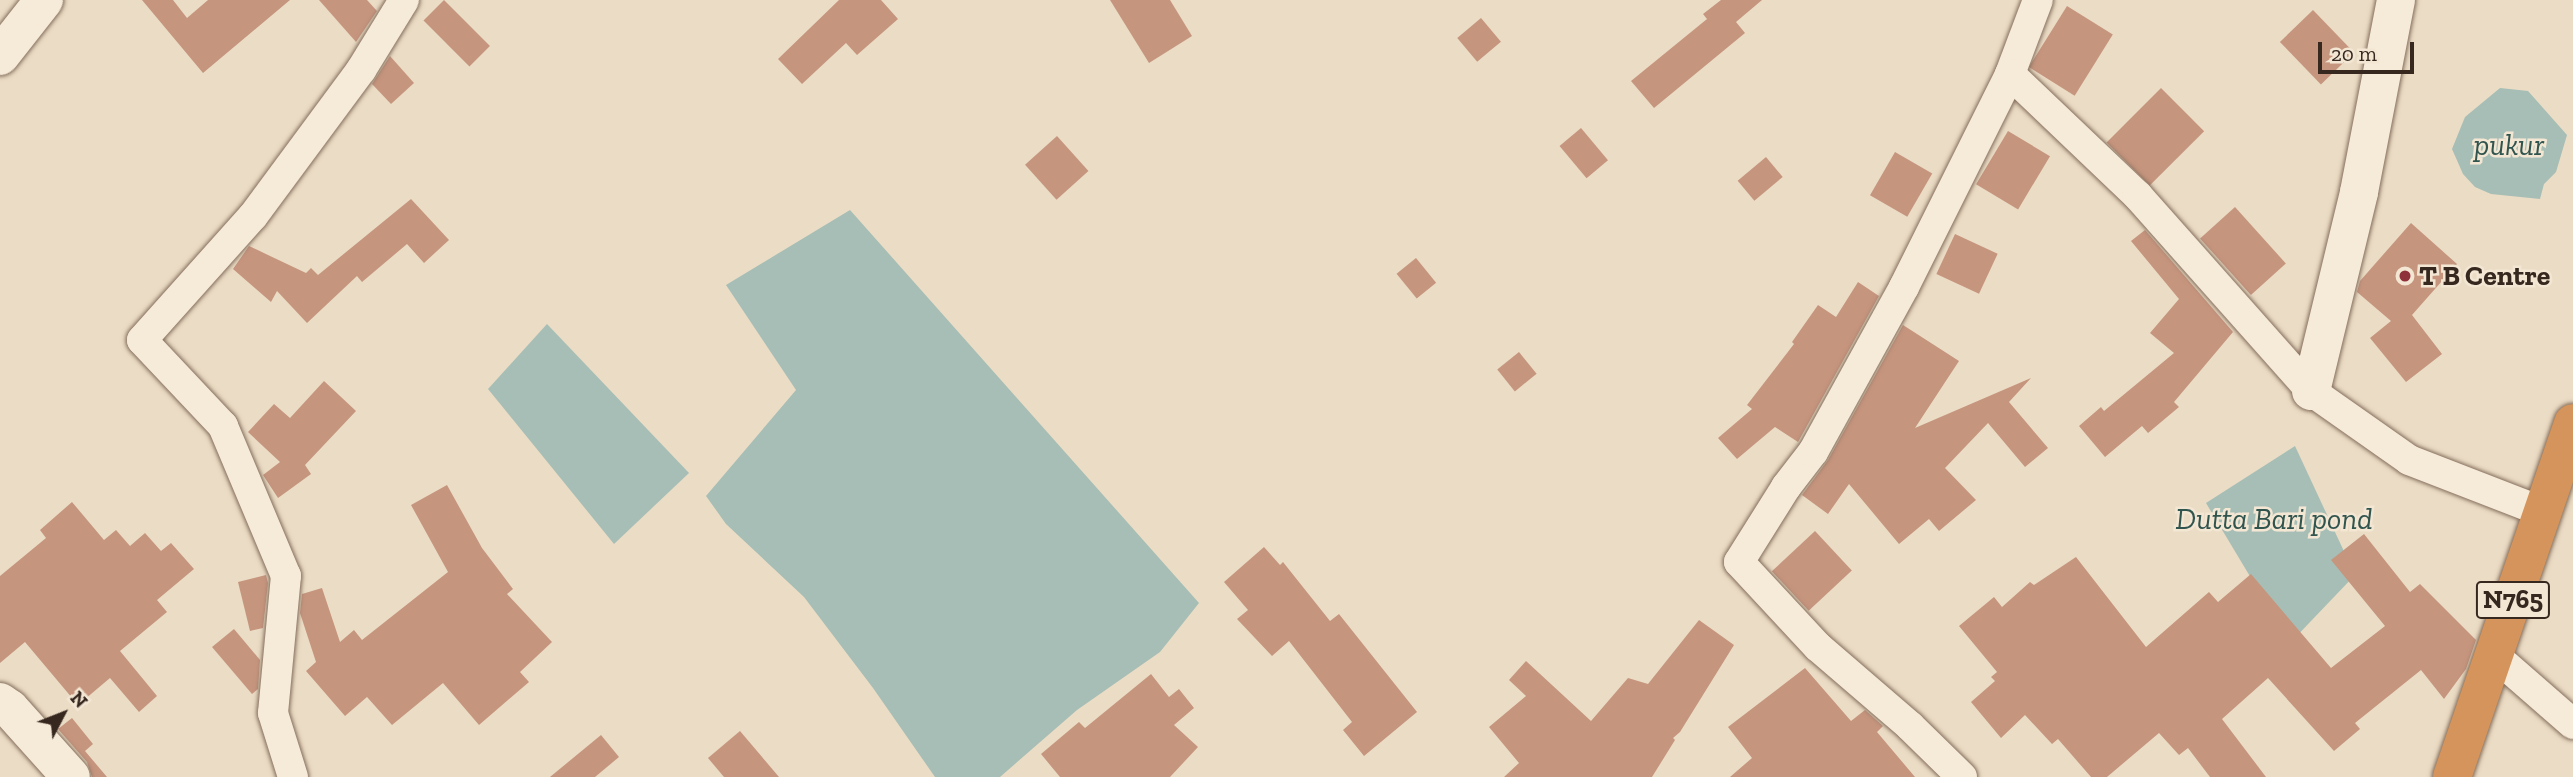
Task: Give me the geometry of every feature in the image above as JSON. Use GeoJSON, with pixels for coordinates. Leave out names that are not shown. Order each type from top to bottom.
{"type":"FeatureCollection","features":[{"type":"Feature","properties":{"kind":"highway","name":"N765"},"geometry":{"type":"LineString","coordinates":[[2452,777],[2573,423]]}},
{"type":"Feature","properties":{"kind":"street"},"geometry":{"type":"LineString","coordinates":[[0,56],[44,0]]}},
{"type":"Feature","properties":{"kind":"street"},"geometry":{"type":"LineString","coordinates":[[293,777],[273,713],[286,576],[223,426],[142,340],[253,216],[361,70],[404,0]]}},
{"type":"Feature","properties":{"kind":"street"},"geometry":{"type":"LineString","coordinates":[[1962,777],[1910,726],[1818,647],[1739,562],[1786,487],[1813,452],[1904,287],[2010,74],[2038,0]]}},
{"type":"Feature","properties":{"kind":"street"},"geometry":{"type":"LineString","coordinates":[[2311,391],[2359,192],[2396,0]]}},
{"type":"Feature","properties":{"kind":"street"},"geometry":{"type":"LineString","coordinates":[[2010,74],[2138,196],[2311,391],[2409,460],[2543,512]]}},
{"type":"Feature","properties":{"kind":"street"},"geometry":{"type":"LineString","coordinates":[[2494,655],[2573,724]]}},
{"type":"Feature","properties":{"kind":"street"},"geometry":{"type":"LineString","coordinates":[[0,702],[10,709],[71,777]]}},
{"type":"Feature","properties":{"kind":"water","name":"pukur"},"geometry":{"type":"Polygon","coordinates":[[[2500,88],[2528,91],[2567,135],[2556,172],[2544,184],[2540,199],[2491,194],[2475,187],[2463,174],[2452,149],[2465,117],[2500,88]]]}},
{"type":"Feature","properties":{"kind":"water"},"geometry":{"type":"Polygon","coordinates":[[[850,210],[1199,603],[1160,652],[1077,710],[1000,777],[935,777],[873,688],[804,597],[726,524],[706,496],[796,390],[726,285],[850,210]]]}},
{"type":"Feature","properties":{"kind":"water"},"geometry":{"type":"Polygon","coordinates":[[[547,324],[689,473],[614,544],[488,389],[547,324]]]}},
{"type":"Feature","properties":{"kind":"water","name":"Dutta Bari pond"},"geometry":{"type":"Polygon","coordinates":[[[2295,446],[2355,575],[2290,643],[2206,503],[2295,446]]]}},
{"type":"Feature","properties":{"kind":"building"},"geometry":{"type":"Polygon","coordinates":[[[142,0],[173,0],[187,18],[208,0],[290,0],[203,73],[142,0]]]}},
{"type":"Feature","properties":{"kind":"building"},"geometry":{"type":"Polygon","coordinates":[[[319,0],[367,0],[377,11],[356,42],[319,0]]]}},
{"type":"Feature","properties":{"kind":"building"},"geometry":{"type":"Polygon","coordinates":[[[444,0],[490,46],[469,66],[423,21],[444,0]]]}},
{"type":"Feature","properties":{"kind":"building"},"geometry":{"type":"Polygon","coordinates":[[[839,0],[881,0],[898,19],[857,55],[846,43],[802,84],[778,59],[839,0]]]}},
{"type":"Feature","properties":{"kind":"building"},"geometry":{"type":"Polygon","coordinates":[[[1110,0],[1170,0],[1192,36],[1149,63],[1110,0]]]}},
{"type":"Feature","properties":{"kind":"building"},"geometry":{"type":"Polygon","coordinates":[[[1721,0],[1762,0],[1736,22],[1745,33],[1654,108],[1631,81],[1707,19],[1703,14],[1721,0]]]}},
{"type":"Feature","properties":{"kind":"building"},"geometry":{"type":"Polygon","coordinates":[[[2067,6],[2113,35],[2075,96],[2029,67],[2067,6]]]}},
{"type":"Feature","properties":{"kind":"building"},"geometry":{"type":"Polygon","coordinates":[[[2313,10],[2354,52],[2321,84],[2280,42],[2313,10]]]}},
{"type":"Feature","properties":{"kind":"building"},"geometry":{"type":"Polygon","coordinates":[[[1481,18],[1501,42],[1477,62],[1457,38],[1481,18]]]}},
{"type":"Feature","properties":{"kind":"building"},"geometry":{"type":"Polygon","coordinates":[[[390,56],[414,83],[391,104],[372,84],[390,56]]]}},
{"type":"Feature","properties":{"kind":"building"},"geometry":{"type":"Polygon","coordinates":[[[2161,88],[2204,131],[2150,186],[2107,142],[2161,88]]]}},
{"type":"Feature","properties":{"kind":"building"},"geometry":{"type":"Polygon","coordinates":[[[1581,128],[1608,160],[1587,178],[1560,146],[1581,128]]]}},
{"type":"Feature","properties":{"kind":"building"},"geometry":{"type":"Polygon","coordinates":[[[2008,131],[2050,156],[2018,209],[1976,184],[2008,131]]]}},
{"type":"Feature","properties":{"kind":"building"},"geometry":{"type":"Polygon","coordinates":[[[1057,136],[1088,171],[1056,200],[1025,165],[1057,136]]]}},
{"type":"Feature","properties":{"kind":"building"},"geometry":{"type":"Polygon","coordinates":[[[1895,152],[1932,174],[1907,217],[1870,195],[1895,152]]]}},
{"type":"Feature","properties":{"kind":"building"},"geometry":{"type":"Polygon","coordinates":[[[1766,157],[1783,177],[1754,201],[1738,181],[1766,157]]]}},
{"type":"Feature","properties":{"kind":"building"},"geometry":{"type":"Polygon","coordinates":[[[411,199],[449,240],[424,263],[407,244],[362,282],[357,276],[307,323],[277,291],[271,302],[233,269],[249,246],[306,273],[311,268],[318,275],[411,199]]]}},
{"type":"Feature","properties":{"kind":"building"},"geometry":{"type":"Polygon","coordinates":[[[2235,207],[2286,263],[2251,295],[2200,238],[2235,207]]]}},
{"type":"Feature","properties":{"kind":"building","name":"T B Centre"},"geometry":{"type":"Polygon","coordinates":[[[2411,223],[2457,264],[2412,315],[2442,354],[2406,382],[2370,338],[2391,321],[2357,292],[2360,281],[2411,223]]]}},
{"type":"Feature","properties":{"kind":"building"},"geometry":{"type":"Polygon","coordinates":[[[2145,230],[2233,332],[2174,402],[2179,407],[2148,433],[2142,426],[2105,457],[2079,426],[2101,407],[2104,411],[2174,353],[2150,333],[2179,299],[2131,241],[2145,230]]]}},
{"type":"Feature","properties":{"kind":"building"},"geometry":{"type":"Polygon","coordinates":[[[1955,234],[1998,254],[1979,294],[1936,274],[1955,234]]]}},
{"type":"Feature","properties":{"kind":"building"},"geometry":{"type":"Polygon","coordinates":[[[1416,258],[1436,283],[1417,299],[1397,274],[1416,258]]]}},
{"type":"Feature","properties":{"kind":"building"},"geometry":{"type":"Polygon","coordinates":[[[1858,282],[1879,296],[1798,442],[1775,427],[1737,459],[1718,438],[1752,409],[1747,405],[1794,344],[1792,342],[1818,305],[1836,317],[1858,282]]]}},
{"type":"Feature","properties":{"kind":"building"},"geometry":{"type":"Polygon","coordinates":[[[1903,325],[1959,361],[1915,428],[2031,378],[2009,402],[2048,448],[2025,467],[1988,423],[1945,468],[1976,500],[1939,531],[1929,519],[1899,544],[1849,484],[1828,514],[1802,495],[1828,460],[1903,325]]]}},
{"type":"Feature","properties":{"kind":"building"},"geometry":{"type":"Polygon","coordinates":[[[1519,352],[1537,374],[1515,391],[1497,370],[1519,352]]]}},
{"type":"Feature","properties":{"kind":"building"},"geometry":{"type":"Polygon","coordinates":[[[324,381],[356,411],[305,465],[311,474],[278,498],[263,475],[280,462],[248,432],[274,404],[290,418],[324,381]]]}},
{"type":"Feature","properties":{"kind":"building"},"geometry":{"type":"Polygon","coordinates":[[[447,485],[482,548],[513,589],[507,594],[552,642],[520,672],[529,682],[479,725],[443,683],[392,725],[367,697],[345,716],[306,671],[316,662],[300,613],[302,594],[322,588],[340,642],[354,630],[362,640],[448,572],[411,505],[447,485]]]}},
{"type":"Feature","properties":{"kind":"building"},"geometry":{"type":"Polygon","coordinates":[[[72,502],[104,540],[116,530],[130,546],[145,533],[161,551],[171,543],[194,569],[157,600],[167,612],[120,651],[157,696],[139,712],[110,678],[78,705],[25,642],[0,663],[0,576],[46,538],[40,530],[72,502]]]}},
{"type":"Feature","properties":{"kind":"building"},"geometry":{"type":"Polygon","coordinates":[[[1815,531],[1852,570],[1809,611],[1772,571],[1815,531]]]}},
{"type":"Feature","properties":{"kind":"building"},"geometry":{"type":"Polygon","coordinates":[[[2364,534],[2410,592],[2420,584],[2476,640],[2466,669],[2444,699],[2421,670],[2355,723],[2360,729],[2334,751],[2268,678],[2222,719],[2266,777],[2210,777],[2188,748],[2179,755],[2159,733],[2107,777],[2091,777],[2058,739],[2052,744],[2025,715],[2001,738],[1971,702],[1995,681],[1991,677],[1997,672],[1959,626],[1994,597],[2002,607],[2030,582],[2034,585],[2076,557],[2146,647],[2209,592],[2218,602],[2251,574],[2331,668],[2385,626],[2331,560],[2364,534]]]}},
{"type":"Feature","properties":{"kind":"building"},"geometry":{"type":"Polygon","coordinates":[[[1264,547],[1280,565],[1283,562],[1330,621],[1339,614],[1417,712],[1364,756],[1343,730],[1352,722],[1289,641],[1272,656],[1237,619],[1248,610],[1224,582],[1264,547]]]}},
{"type":"Feature","properties":{"kind":"building"},"geometry":{"type":"Polygon","coordinates":[[[266,575],[268,583],[263,628],[250,631],[238,582],[266,575]]]}},
{"type":"Feature","properties":{"kind":"building"},"geometry":{"type":"Polygon","coordinates":[[[1699,620],[1734,645],[1680,732],[1673,738],[1675,740],[1652,777],[1504,777],[1519,763],[1489,727],[1526,696],[1509,680],[1526,661],[1591,721],[1628,678],[1648,684],[1699,620]]]}},
{"type":"Feature","properties":{"kind":"building"},"geometry":{"type":"Polygon","coordinates":[[[234,629],[260,660],[258,689],[252,694],[212,647],[234,629]]]}},
{"type":"Feature","properties":{"kind":"building"},"geometry":{"type":"Polygon","coordinates":[[[1805,668],[1851,721],[1865,710],[1883,726],[1877,732],[1915,777],[1730,777],[1752,758],[1728,727],[1805,668]]]}},
{"type":"Feature","properties":{"kind":"building"},"geometry":{"type":"Polygon","coordinates":[[[1151,674],[1169,697],[1179,689],[1194,708],[1174,725],[1198,747],[1170,777],[1060,777],[1041,754],[1079,722],[1085,728],[1151,674]]]}},
{"type":"Feature","properties":{"kind":"building"},"geometry":{"type":"Polygon","coordinates":[[[72,718],[93,744],[85,751],[107,777],[92,777],[87,762],[58,729],[72,718]]]}},
{"type":"Feature","properties":{"kind":"building"},"geometry":{"type":"Polygon","coordinates":[[[740,731],[779,777],[724,777],[708,758],[740,731]]]}},
{"type":"Feature","properties":{"kind":"building"},"geometry":{"type":"Polygon","coordinates":[[[601,735],[619,757],[595,777],[550,777],[601,735]]]}},
{"type":"Feature","properties":{"kind":"place","name":"T B Centre"},"geometry":{"type":"Point","coordinates":[2405,276]}}]}
